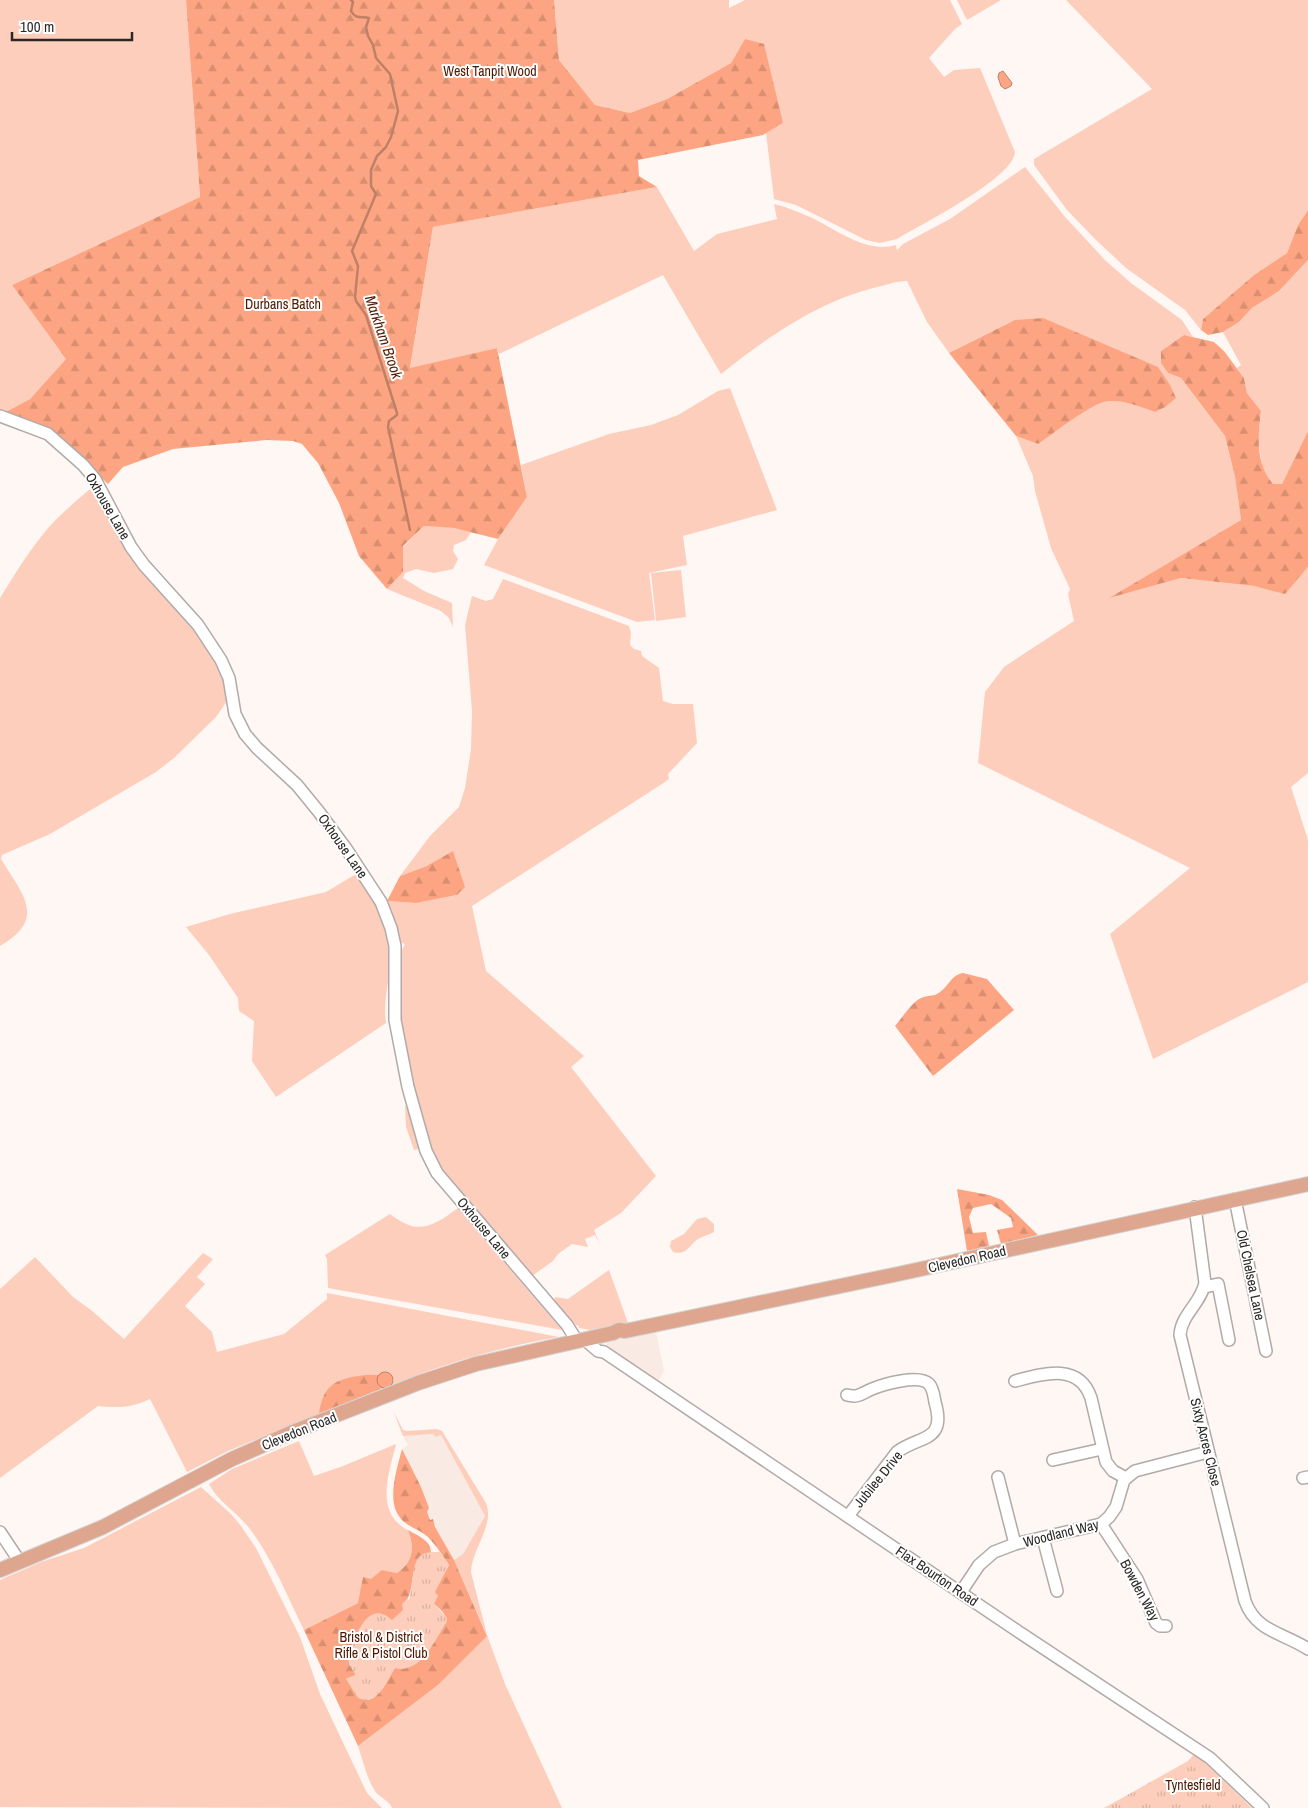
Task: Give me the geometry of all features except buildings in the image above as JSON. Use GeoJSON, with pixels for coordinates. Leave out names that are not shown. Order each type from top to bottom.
{"type":"FeatureCollection","features":[{"type":"Feature","properties":{"kind":"main road","name":"Clevedon Road"},"geometry":{"type":"LineString","coordinates":[[0,1570],[103,1527],[217,1466],[310,1425],[456,1370],[585,1339],[884,1277],[1195,1207],[1308,1184]]}},
{"type":"Feature","properties":{"kind":"street","name":"Oxhouse Lane"},"geometry":{"type":"LineString","coordinates":[[0,416],[48,434],[90,473],[101,489],[131,547],[144,565],[191,616],[215,649],[226,669],[231,686],[234,714],[245,734],[257,748],[297,785],[319,812],[348,850],[381,902],[389,921],[395,946],[395,1020],[398,1043],[412,1105],[430,1161],[437,1173],[567,1325],[585,1339]]}},
{"type":"Feature","properties":{"kind":"street","name":"Old Chelsea Lane"},"geometry":{"type":"LineString","coordinates":[[1235,1199],[1266,1351]]}},
{"type":"Feature","properties":{"kind":"street"},"geometry":{"type":"LineString","coordinates":[[1195,1207],[1205,1287],[1218,1284],[1228,1340]]}},
{"type":"Feature","properties":{"kind":"street","name":"Sixty Acres Close"},"geometry":{"type":"LineString","coordinates":[[1205,1287],[1181,1326],[1180,1335],[1247,1606],[1263,1627],[1308,1648]]}},
{"type":"Feature","properties":{"kind":"street","name":"Flax Bourton Road"},"geometry":{"type":"LineString","coordinates":[[585,1339],[598,1351],[604,1352],[1210,1758],[1263,1808]]}},
{"type":"Feature","properties":{"kind":"street"},"geometry":{"type":"LineString","coordinates":[[1019,1377],[1056,1373],[1069,1374],[1082,1381],[1091,1398],[1102,1449],[1110,1468],[1126,1478],[1139,1469],[1208,1452]]}},
{"type":"Feature","properties":{"kind":"street","name":"Jubilee Drive"},"geometry":{"type":"LineString","coordinates":[[848,1516],[897,1452],[940,1434],[931,1387],[923,1380],[910,1380],[876,1388],[855,1399]]}},
{"type":"Feature","properties":{"kind":"street"},"geometry":{"type":"LineString","coordinates":[[1058,1456],[1102,1449]]}},
{"type":"Feature","properties":{"kind":"street"},"geometry":{"type":"LineString","coordinates":[[998,1477],[1001,1505],[1015,1544]]}},
{"type":"Feature","properties":{"kind":"street","name":"Woodland Way"},"geometry":{"type":"LineString","coordinates":[[961,1592],[986,1557],[1000,1549],[1101,1524],[1106,1521],[1116,1507],[1126,1478]]}},
{"type":"Feature","properties":{"kind":"street","name":"Bowden Way"},"geometry":{"type":"LineString","coordinates":[[1101,1524],[1138,1579],[1156,1623],[1162,1627],[1166,1626]]}},
{"type":"Feature","properties":{"kind":"street"},"geometry":{"type":"LineString","coordinates":[[0,1532],[20,1562]]}},
{"type":"Feature","properties":{"kind":"street"},"geometry":{"type":"LineString","coordinates":[[1043,1538],[1059,1583]]}},
{"type":"Feature","properties":{"kind":"shaded area"},"geometry":{"type":"Polygon","coordinates":[[[1003,71],[1012,83],[1011,86],[1005,89],[1001,86],[998,77],[999,73],[1003,71]]]}},
{"type":"Feature","properties":{"kind":"shaded area"},"geometry":{"type":"Polygon","coordinates":[[[656,1332],[664,1371],[658,1382],[619,1357],[606,1346],[606,1342],[656,1332]]]}},
{"type":"Feature","properties":{"kind":"shaded area"},"geometry":{"type":"Polygon","coordinates":[[[385,1372],[391,1374],[393,1380],[391,1386],[385,1388],[379,1386],[377,1380],[379,1374],[385,1372]]]}},
{"type":"Feature","properties":{"kind":"shaded area"},"geometry":{"type":"Polygon","coordinates":[[[441,1435],[485,1516],[463,1554],[454,1560],[435,1527],[433,1519],[430,1520],[402,1449],[408,1445],[403,1436],[441,1435]]]}},
{"type":"Feature","properties":{"kind":"green space"},"geometry":{"type":"Polygon","coordinates":[[[0,0],[186,0],[200,197],[12,285],[66,359],[30,399],[4,413],[0,409],[0,0]]]}},
{"type":"Feature","properties":{"kind":"green space","name":"Durbans Batch"},"geometry":{"type":"Polygon","coordinates":[[[186,0],[554,0],[559,60],[595,105],[630,113],[667,99],[731,63],[745,39],[764,44],[783,123],[763,135],[638,160],[639,176],[657,187],[433,227],[410,368],[497,348],[527,497],[498,539],[454,528],[424,526],[403,546],[403,572],[387,589],[359,556],[339,503],[318,463],[302,444],[293,441],[266,440],[173,449],[123,467],[108,484],[49,429],[4,413],[30,399],[66,359],[12,285],[200,197],[186,0]]]}},
{"type":"Feature","properties":{"kind":"green space"},"geometry":{"type":"Polygon","coordinates":[[[554,0],[729,0],[729,8],[745,0],[950,0],[962,24],[955,29],[929,58],[944,77],[954,70],[980,68],[1015,152],[1011,163],[999,175],[944,212],[897,239],[880,243],[866,240],[796,205],[774,199],[766,133],[783,123],[745,39],[731,63],[667,99],[630,113],[595,105],[559,60],[554,0]]]}},
{"type":"Feature","properties":{"kind":"green space"},"geometry":{"type":"Polygon","coordinates":[[[957,0],[1001,0],[967,20],[957,0]]]}},
{"type":"Feature","properties":{"kind":"green space"},"geometry":{"type":"Polygon","coordinates":[[[1066,0],[1308,0],[1308,210],[1298,225],[1287,253],[1254,275],[1203,319],[1201,330],[1185,310],[1126,268],[1096,240],[1067,210],[1034,165],[1034,159],[1152,89],[1066,0]]]}},
{"type":"Feature","properties":{"kind":"green space"},"geometry":{"type":"Polygon","coordinates":[[[1025,167],[1066,218],[1105,260],[1131,283],[1182,320],[1193,337],[1184,335],[1161,351],[1168,373],[1181,378],[1225,436],[1235,477],[1241,520],[1111,597],[1181,578],[1254,586],[1285,593],[1308,567],[1308,773],[1291,787],[1308,840],[1308,982],[1153,1059],[1110,934],[1190,868],[978,763],[985,692],[1004,667],[1074,621],[1068,594],[1070,589],[1051,548],[1035,491],[1033,476],[1016,436],[1038,444],[1083,412],[1109,401],[1126,403],[1155,412],[1015,320],[949,353],[927,322],[907,281],[892,283],[855,294],[814,311],[775,334],[721,374],[663,275],[499,354],[497,348],[410,369],[433,227],[657,187],[694,251],[717,234],[777,219],[774,204],[810,217],[851,239],[874,246],[896,245],[897,250],[903,244],[950,219],[1025,167]]]}},
{"type":"Feature","properties":{"kind":"green space"},"geometry":{"type":"Polygon","coordinates":[[[1308,210],[1308,260],[1279,291],[1252,308],[1239,322],[1223,332],[1208,335],[1201,330],[1203,319],[1254,275],[1287,253],[1298,225],[1308,210]]]}},
{"type":"Feature","properties":{"kind":"green space"},"geometry":{"type":"Polygon","coordinates":[[[1308,260],[1308,431],[1282,484],[1273,484],[1263,473],[1258,439],[1261,411],[1247,393],[1244,378],[1237,368],[1241,365],[1223,332],[1239,322],[1252,308],[1279,291],[1308,260]]]}},
{"type":"Feature","properties":{"kind":"green space"},"geometry":{"type":"Polygon","coordinates":[[[1043,318],[1158,367],[1176,398],[1155,412],[1121,402],[1109,401],[1102,403],[1083,412],[1038,444],[1016,436],[949,353],[1015,320],[1043,318]]]}},
{"type":"Feature","properties":{"kind":"green space"},"geometry":{"type":"Polygon","coordinates":[[[1184,335],[1214,342],[1224,351],[1244,378],[1247,393],[1261,411],[1259,449],[1263,467],[1273,484],[1282,484],[1308,431],[1308,567],[1285,594],[1254,586],[1181,578],[1109,598],[1241,520],[1235,477],[1225,436],[1181,378],[1168,373],[1161,363],[1161,351],[1184,335]]]}},
{"type":"Feature","properties":{"kind":"green space"},"geometry":{"type":"Polygon","coordinates":[[[730,388],[777,510],[683,536],[687,565],[649,573],[655,620],[637,622],[484,565],[498,539],[527,497],[521,465],[609,434],[651,425],[678,415],[718,391],[730,388]]]}},
{"type":"Feature","properties":{"kind":"green space"},"geometry":{"type":"Polygon","coordinates":[[[95,485],[169,603],[191,623],[218,660],[228,694],[227,701],[216,717],[174,758],[156,772],[50,834],[2,855],[1,859],[23,895],[27,915],[23,926],[15,936],[0,946],[0,598],[42,535],[71,505],[95,485]]]}},
{"type":"Feature","properties":{"kind":"green space"},"geometry":{"type":"Polygon","coordinates":[[[424,526],[454,528],[471,532],[466,540],[454,545],[453,551],[458,559],[453,569],[434,573],[416,569],[405,573],[403,578],[424,591],[452,603],[453,627],[449,618],[441,611],[387,589],[403,572],[403,547],[424,526]]]}},
{"type":"Feature","properties":{"kind":"green space"},"geometry":{"type":"Polygon","coordinates":[[[681,570],[686,617],[656,621],[651,573],[681,570]]]}},
{"type":"Feature","properties":{"kind":"green space"},"geometry":{"type":"Polygon","coordinates":[[[503,579],[629,626],[631,633],[630,645],[634,649],[641,651],[642,656],[659,668],[663,701],[673,704],[693,704],[697,743],[668,774],[669,779],[472,906],[486,971],[584,1056],[571,1067],[656,1176],[621,1213],[594,1230],[600,1245],[595,1235],[585,1239],[588,1247],[572,1244],[532,1276],[436,1165],[413,1094],[401,1026],[400,965],[402,950],[405,944],[398,941],[387,901],[416,903],[457,895],[427,866],[400,876],[430,836],[459,807],[465,788],[471,749],[472,711],[465,625],[472,596],[486,601],[493,599],[503,579]]]}},
{"type":"Feature","properties":{"kind":"green space"},"geometry":{"type":"Polygon","coordinates":[[[453,851],[465,887],[457,895],[416,903],[387,901],[400,876],[427,866],[453,851]]]}},
{"type":"Feature","properties":{"kind":"green space"},"geometry":{"type":"Polygon","coordinates":[[[356,874],[377,907],[385,924],[390,942],[391,962],[385,1013],[386,1023],[276,1097],[252,1061],[254,1021],[239,1011],[238,998],[209,955],[186,927],[230,914],[326,892],[356,874]]]}},
{"type":"Feature","properties":{"kind":"green space"},"geometry":{"type":"Polygon","coordinates":[[[963,973],[987,979],[1014,1010],[933,1076],[895,1026],[918,1000],[938,994],[953,978],[963,973]]]}},
{"type":"Feature","properties":{"kind":"green space"},"geometry":{"type":"Polygon","coordinates":[[[405,1105],[409,1111],[419,1146],[418,1149],[414,1150],[406,1127],[405,1105]]]}},
{"type":"Feature","properties":{"kind":"green space"},"geometry":{"type":"Polygon","coordinates":[[[957,1189],[989,1195],[1002,1200],[1038,1235],[1001,1244],[997,1230],[1013,1227],[1011,1218],[991,1204],[973,1208],[969,1217],[973,1233],[986,1232],[989,1246],[967,1251],[957,1189]]]}},
{"type":"Feature","properties":{"kind":"green space"},"geometry":{"type":"Polygon","coordinates":[[[458,1208],[562,1330],[328,1288],[327,1259],[325,1255],[390,1214],[400,1221],[417,1227],[432,1224],[458,1208]]]}},
{"type":"Feature","properties":{"kind":"green space"},"geometry":{"type":"Polygon","coordinates":[[[706,1217],[714,1224],[714,1232],[698,1239],[685,1251],[673,1252],[670,1247],[671,1241],[684,1234],[697,1219],[706,1217]]]}},
{"type":"Feature","properties":{"kind":"green space"},"geometry":{"type":"Polygon","coordinates":[[[203,1253],[213,1259],[197,1277],[205,1284],[185,1306],[212,1332],[217,1352],[284,1334],[327,1299],[327,1293],[559,1337],[474,1356],[392,1385],[394,1379],[380,1387],[383,1388],[228,1451],[187,1472],[150,1399],[124,1407],[98,1406],[0,1478],[0,1289],[35,1257],[73,1297],[124,1339],[203,1253]]]}},
{"type":"Feature","properties":{"kind":"green space"},"geometry":{"type":"Polygon","coordinates":[[[609,1270],[628,1323],[590,1330],[579,1328],[554,1301],[555,1297],[568,1299],[609,1270]]]}},
{"type":"Feature","properties":{"kind":"green space"},"geometry":{"type":"Polygon","coordinates":[[[367,1375],[379,1375],[378,1385],[383,1388],[319,1414],[324,1395],[334,1384],[340,1380],[367,1375]]]}},
{"type":"Feature","properties":{"kind":"green space"},"geometry":{"type":"Polygon","coordinates":[[[393,1410],[403,1430],[437,1429],[442,1431],[486,1503],[488,1520],[472,1563],[471,1572],[487,1635],[454,1560],[463,1554],[485,1516],[441,1435],[436,1437],[433,1434],[403,1436],[393,1410]]]}},
{"type":"Feature","properties":{"kind":"green space"},"geometry":{"type":"Polygon","coordinates":[[[299,1441],[314,1476],[396,1444],[388,1479],[387,1503],[397,1523],[408,1530],[412,1549],[409,1559],[402,1569],[397,1573],[382,1570],[358,1603],[304,1630],[273,1566],[258,1541],[245,1523],[217,1496],[209,1484],[232,1469],[299,1441]]]}},
{"type":"Feature","properties":{"kind":"green space"},"geometry":{"type":"Polygon","coordinates":[[[402,1449],[421,1487],[429,1508],[427,1512],[430,1520],[433,1519],[435,1527],[454,1560],[487,1636],[438,1685],[358,1746],[304,1630],[358,1603],[363,1577],[371,1579],[382,1570],[397,1573],[402,1569],[409,1559],[412,1549],[408,1530],[420,1536],[429,1545],[431,1553],[423,1556],[415,1567],[408,1599],[403,1605],[404,1610],[349,1664],[356,1675],[346,1679],[368,1700],[373,1698],[381,1691],[400,1662],[446,1623],[445,1615],[434,1604],[434,1592],[449,1565],[428,1537],[402,1520],[394,1505],[395,1476],[402,1449]]]}},
{"type":"Feature","properties":{"kind":"green space"},"geometry":{"type":"Polygon","coordinates":[[[201,1487],[231,1514],[256,1548],[300,1637],[320,1694],[367,1793],[382,1808],[0,1807],[0,1580],[41,1562],[84,1548],[201,1487]]]}},
{"type":"Feature","properties":{"kind":"green space","name":"Bristol & District Rifle & Pistol Club"},"geometry":{"type":"Polygon","coordinates":[[[440,1552],[449,1565],[435,1592],[438,1596],[434,1604],[447,1618],[446,1623],[432,1647],[419,1661],[404,1669],[395,1668],[381,1691],[371,1699],[358,1698],[346,1679],[356,1675],[349,1664],[348,1654],[361,1626],[369,1616],[374,1614],[386,1615],[392,1620],[403,1610],[402,1604],[407,1599],[409,1600],[414,1568],[419,1557],[427,1553],[440,1552]]]}},
{"type":"Feature","properties":{"kind":"green space"},"geometry":{"type":"Polygon","coordinates":[[[487,1635],[505,1684],[562,1808],[392,1808],[372,1786],[358,1746],[438,1685],[487,1635]]]}},
{"type":"Feature","properties":{"kind":"green space","name":"Tyntesfield"},"geometry":{"type":"Polygon","coordinates":[[[1195,1753],[1252,1808],[1104,1808],[1188,1761],[1195,1753]]]}},
{"type":"Feature","properties":{"kind":"waterway","name":"Markham Brook"},"geometry":{"type":"LineString","coordinates":[[351,0],[353,2],[351,11],[353,14],[357,17],[369,18],[366,27],[368,36],[373,45],[376,58],[390,74],[398,111],[391,137],[386,147],[377,156],[371,170],[371,186],[376,194],[352,251],[358,266],[356,301],[366,315],[397,413],[389,421],[388,427],[410,530]]}},
{"type":"Feature","properties":{"kind":"park label","name":"West Tanpit Wood"},"geometry":{"type":"Point","coordinates":[490,71]}}]}
